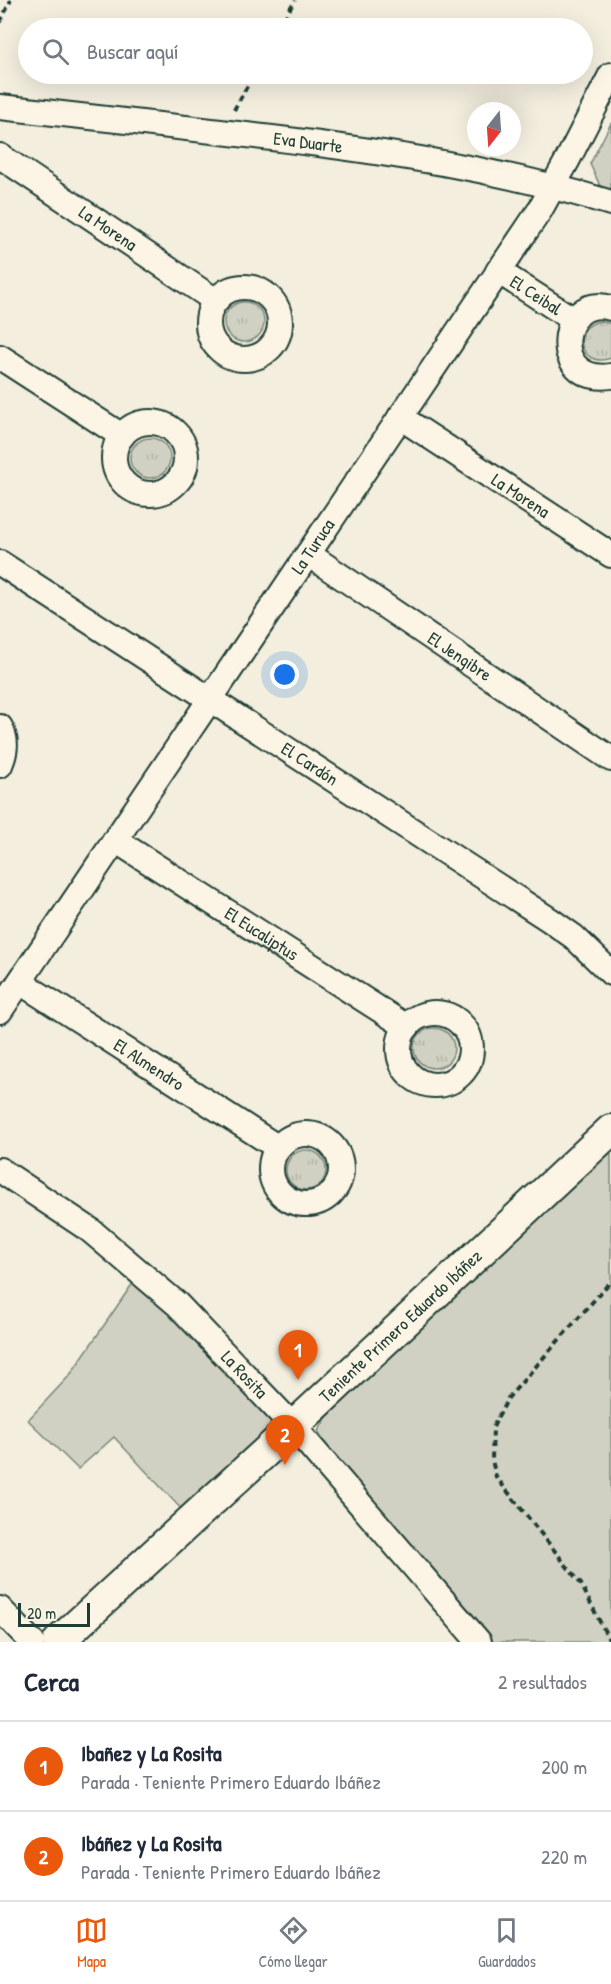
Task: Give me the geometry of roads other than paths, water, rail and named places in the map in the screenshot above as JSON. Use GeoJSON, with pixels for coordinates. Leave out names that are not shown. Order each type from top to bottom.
{"type":"FeatureCollection","features":[{"type":"Feature","properties":{"kind":"street","name":"La Turuca"},"geometry":{"type":"LineString","coordinates":[[0,1011],[498,271],[554,185],[611,75]]}},
{"type":"Feature","properties":{"kind":"street","name":"Eva Duarte"},"geometry":{"type":"LineString","coordinates":[[0,107],[380,152],[450,163],[554,185],[611,203]]}},
{"type":"Feature","properties":{"kind":"street","name":"La Morena"},"geometry":{"type":"LineString","coordinates":[[0,156],[216,301]]}},
{"type":"Feature","properties":{"kind":"street","name":"El Ceibal"},"geometry":{"type":"LineString","coordinates":[[498,271],[574,320]]}},
{"type":"Feature","properties":{"kind":"street","name":"El Ceibal"},"geometry":{"type":"LineString","coordinates":[[611,308],[594,307],[583,312],[568,330],[566,341],[573,363],[581,370],[591,376],[602,378],[611,376]]}},
{"type":"Feature","properties":{"kind":"street"},"geometry":{"type":"LineString","coordinates":[[0,357],[122,436]]}},
{"type":"Feature","properties":{"kind":"street","name":"La Morena"},"geometry":{"type":"LineString","coordinates":[[400,417],[611,555]]}},
{"type":"Feature","properties":{"kind":"street","name":"El Jengibre"},"geometry":{"type":"LineString","coordinates":[[308,554],[611,759]]}},
{"type":"Feature","properties":{"kind":"street","name":"El Cardón"},"geometry":{"type":"LineString","coordinates":[[0,562],[550,920],[574,937],[611,973]]}},
{"type":"Feature","properties":{"kind":"street"},"geometry":{"type":"LineString","coordinates":[[0,727],[6,742],[5,754],[0,765]]}},
{"type":"Feature","properties":{"kind":"street","name":"El Eucaliptus"},"geometry":{"type":"LineString","coordinates":[[115,840],[407,1027]]}},
{"type":"Feature","properties":{"kind":"street","name":"El Almendro"},"geometry":{"type":"LineString","coordinates":[[20,982],[277,1147]]}},
{"type":"Feature","properties":{"kind":"street","name":"Teniente Primero Eduardo Ibáñez"},"geometry":{"type":"LineString","coordinates":[[58,1642],[294,1426],[611,1130]]}},
{"type":"Feature","properties":{"kind":"street","name":"La Rosita"},"geometry":{"type":"LineString","coordinates":[[0,1170],[90,1230],[177,1304],[294,1426],[479,1642]]}},
{"type":"Feature","properties":{"kind":"street"},"geometry":{"type":"LineString","coordinates":[[0,1609],[32,1642]]}},
{"type":"Feature","properties":{"kind":"place","name":"Ibañez y La Rosita"},"geometry":{"type":"Point","coordinates":[298,1380]}},
{"type":"Feature","properties":{"kind":"place","name":"Ibáñez y La Rosita"},"geometry":{"type":"Point","coordinates":[285,1465]}}]}
